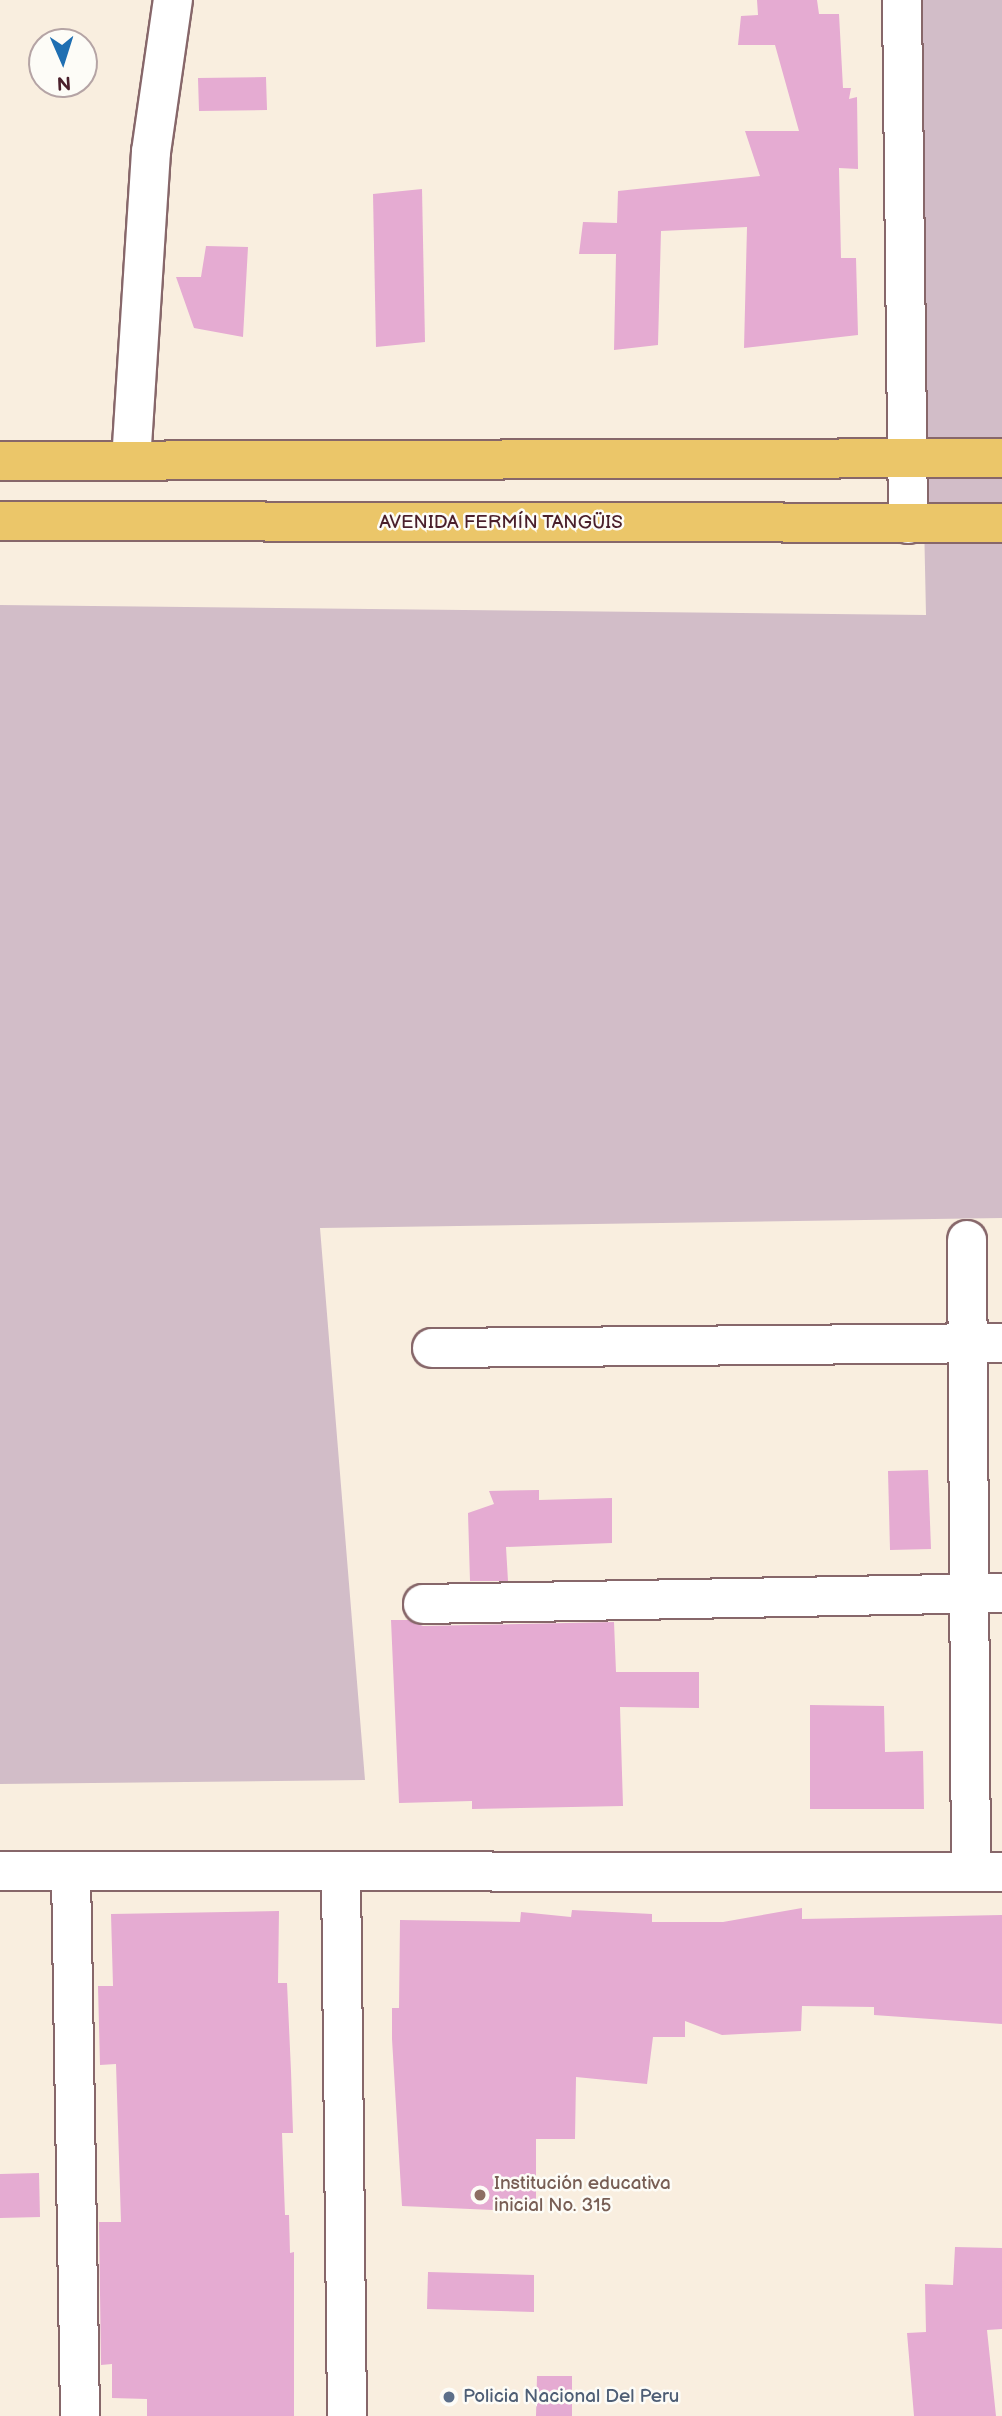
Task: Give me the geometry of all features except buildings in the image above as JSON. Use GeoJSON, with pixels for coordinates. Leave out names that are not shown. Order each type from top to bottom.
{"type":"FeatureCollection","features":[{"type":"Feature","properties":{"kind":"main road"},"geometry":{"type":"LineString","coordinates":[[0,461],[1002,458]]}},
{"type":"Feature","properties":{"kind":"main road","name":"AVENIDA FERMÍN TANGÜIS"},"geometry":{"type":"LineString","coordinates":[[0,522],[1002,523]]}},
{"type":"Feature","properties":{"kind":"street"},"geometry":{"type":"LineString","coordinates":[[131,461],[151,152],[173,0]]}},
{"type":"Feature","properties":{"kind":"street"},"geometry":{"type":"LineString","coordinates":[[902,0],[908,524]]}},
{"type":"Feature","properties":{"kind":"street"},"geometry":{"type":"LineString","coordinates":[[0,1871],[987,1872],[985,1343],[967,1240]]}},
{"type":"Feature","properties":{"kind":"street"},"geometry":{"type":"LineString","coordinates":[[432,1348],[985,1343]]}},
{"type":"Feature","properties":{"kind":"street"},"geometry":{"type":"LineString","coordinates":[[423,1604],[986,1593]]}},
{"type":"Feature","properties":{"kind":"street"},"geometry":{"type":"LineString","coordinates":[[341,1871],[347,2416]]}},
{"type":"Feature","properties":{"kind":"street"},"geometry":{"type":"LineString","coordinates":[[71,1872],[80,2416]]}},
{"type":"Feature","properties":{"kind":"shaded area"},"geometry":{"type":"Polygon","coordinates":[[[913,0],[1002,0],[1002,1218],[320,1228],[365,1780],[0,1784],[0,605],[926,615],[913,0]]]}},
{"type":"Feature","properties":{"kind":"place","name":"Institución educativa inicial No. 315"},"geometry":{"type":"Point","coordinates":[480,2195]}},
{"type":"Feature","properties":{"kind":"place","name":"Policia Nacional Del Peru"},"geometry":{"type":"Point","coordinates":[449,2397]}}]}
